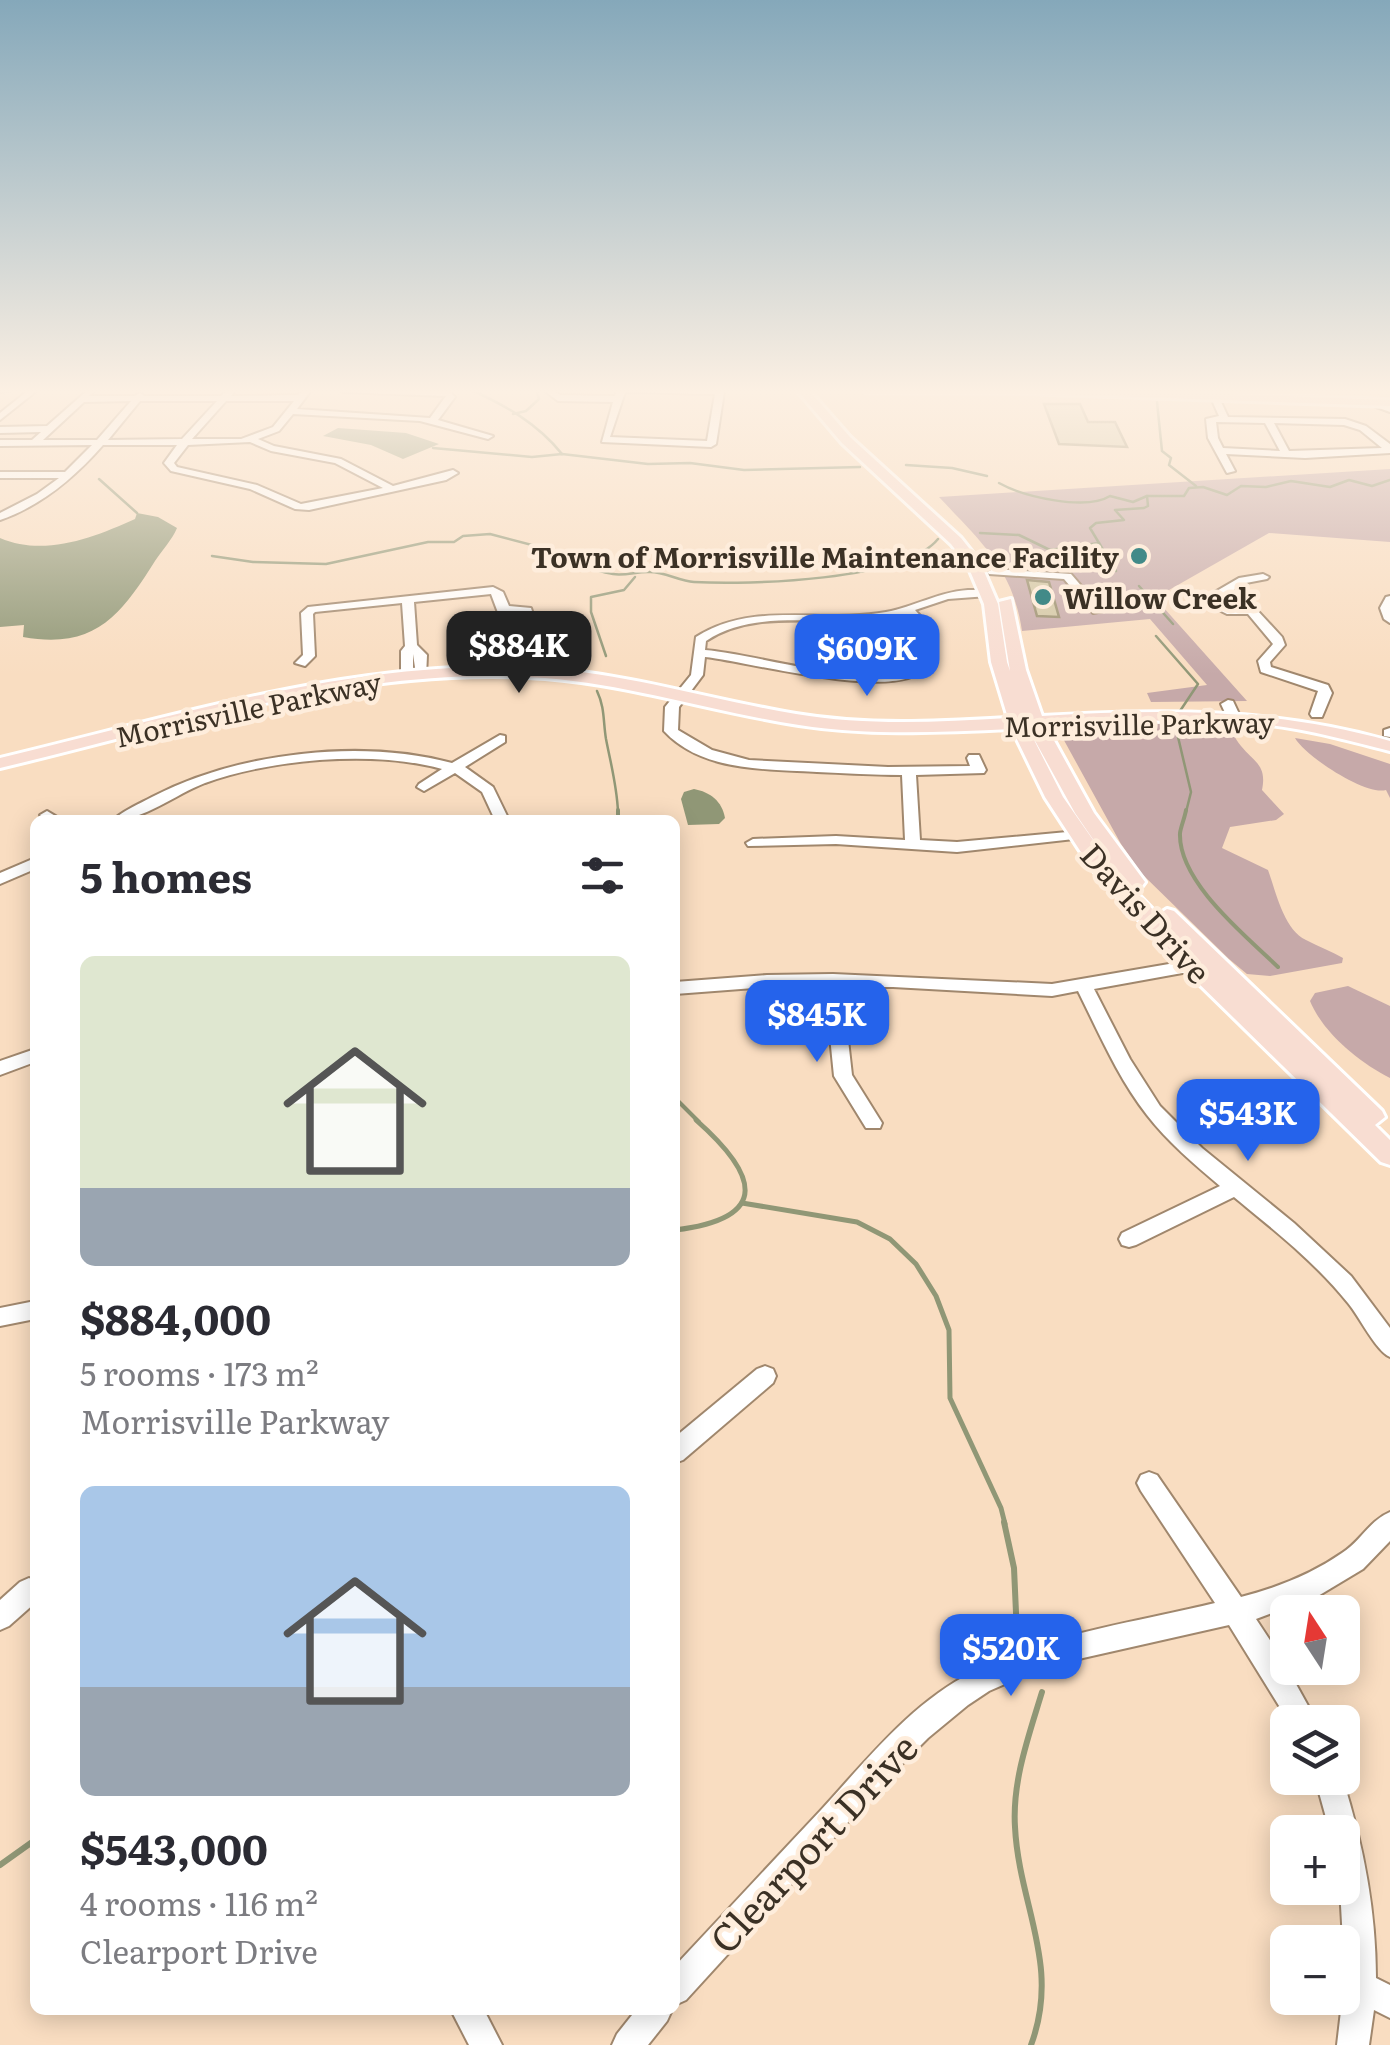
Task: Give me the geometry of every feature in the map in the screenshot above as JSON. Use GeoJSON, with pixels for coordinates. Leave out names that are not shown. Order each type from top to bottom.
{"type":"FeatureCollection","features":[{"type":"Feature","properties":{"kind":"main road","name":"Davis Drive"},"geometry":{"type":"LineString","coordinates":[[894,484],[956,541],[975,565],[988,593],[999,662],[1026,719],[1054,797],[1099,865],[1194,966],[1390,1154]]}},
{"type":"Feature","properties":{"kind":"main road","name":"Davis Drive"},"geometry":{"type":"LineString","coordinates":[[909,484],[966,536],[994,572],[1005,599],[1026,719],[1120,866],[1390,1134]]}},
{"type":"Feature","properties":{"kind":"main road","name":"Morrisville Parkway"},"geometry":{"type":"LineString","coordinates":[[0,754],[316,681],[415,670],[544,674],[624,682],[685,691],[758,714],[825,724],[908,728],[1231,710],[1317,714],[1390,733]]}},
{"type":"Feature","properties":{"kind":"main road","name":"Morrisville Parkway"},"geometry":{"type":"LineString","coordinates":[[0,763],[415,670]]}},
{"type":"Feature","properties":{"kind":"main road","name":"Morrisville Parkway"},"geometry":{"type":"LineString","coordinates":[[1231,710],[1304,723],[1390,746]]}},
{"type":"Feature","properties":{"kind":"street"},"geometry":{"type":"LineString","coordinates":[[0,517],[44,498],[58,484]]}},
{"type":"Feature","properties":{"kind":"street"},"geometry":{"type":"LineString","coordinates":[[243,484],[299,507],[411,484]]}},
{"type":"Feature","properties":{"kind":"street"},"geometry":{"type":"LineString","coordinates":[[382,484],[392,490]]}},
{"type":"Feature","properties":{"kind":"street"},"geometry":{"type":"LineString","coordinates":[[994,572],[1067,576],[1096,611]]}},
{"type":"Feature","properties":{"kind":"street"},"geometry":{"type":"LineString","coordinates":[[1263,577],[1243,580],[1223,592],[1240,598],[1278,641],[1277,648],[1264,661],[1265,669],[1323,688],[1326,693],[1317,714]]}},
{"type":"Feature","properties":{"kind":"street"},"geometry":{"type":"LineString","coordinates":[[301,663],[309,656],[307,613],[312,609],[489,590],[498,592],[504,610]]}},
{"type":"Feature","properties":{"kind":"street"},"geometry":{"type":"LineString","coordinates":[[976,764],[909,772],[768,766],[723,758],[683,741],[672,730],[672,707],[698,670],[704,636],[728,624],[873,618],[944,596],[988,593]]}},
{"type":"Feature","properties":{"kind":"street"},"geometry":{"type":"LineString","coordinates":[[403,598],[403,618],[408,621],[415,670]]}},
{"type":"Feature","properties":{"kind":"street"},"geometry":{"type":"LineString","coordinates":[[1390,600],[1386,608],[1390,619]]}},
{"type":"Feature","properties":{"kind":"street"},"geometry":{"type":"LineString","coordinates":[[699,653],[722,653],[835,675],[904,676],[920,663],[920,622],[908,610]]}},
{"type":"Feature","properties":{"kind":"street"},"geometry":{"type":"LineString","coordinates":[[424,786],[500,739]]}},
{"type":"Feature","properties":{"kind":"street"},"geometry":{"type":"LineString","coordinates":[[130,815],[189,784],[259,761],[378,754],[416,757],[452,766],[490,791],[500,815]]}},
{"type":"Feature","properties":{"kind":"street"},"geometry":{"type":"LineString","coordinates":[[909,772],[913,845]]}},
{"type":"Feature","properties":{"kind":"street"},"geometry":{"type":"LineString","coordinates":[[753,842],[836,840],[978,847],[1078,835]]}},
{"type":"Feature","properties":{"kind":"street"},"geometry":{"type":"LineString","coordinates":[[0,879],[30,864]]}},
{"type":"Feature","properties":{"kind":"street"},"geometry":{"type":"LineString","coordinates":[[680,988],[833,980],[1030,990],[1084,986],[1214,962]]}},
{"type":"Feature","properties":{"kind":"street"},"geometry":{"type":"LineString","coordinates":[[833,980],[844,1076],[873,1123]]}},
{"type":"Feature","properties":{"kind":"street"},"geometry":{"type":"LineString","coordinates":[[1084,986],[1150,1107],[1178,1137],[1340,1274],[1366,1306],[1390,1347]]}},
{"type":"Feature","properties":{"kind":"street"},"geometry":{"type":"LineString","coordinates":[[0,1068],[30,1057]]}},
{"type":"Feature","properties":{"kind":"street"},"geometry":{"type":"LineString","coordinates":[[1129,1239],[1237,1187]]}},
{"type":"Feature","properties":{"kind":"street"},"geometry":{"type":"LineString","coordinates":[[0,1317],[30,1311]]}},
{"type":"Feature","properties":{"kind":"street"},"geometry":{"type":"LineString","coordinates":[[680,1448],[765,1376]]}},
{"type":"Feature","properties":{"kind":"street"},"geometry":{"type":"LineString","coordinates":[[1149,1482],[1293,1705]]}},
{"type":"Feature","properties":{"kind":"street","name":"Clearport Drive"},"geometry":{"type":"LineString","coordinates":[[680,1984],[881,1766],[955,1697],[984,1680],[1058,1651],[1285,1597],[1330,1579],[1372,1548],[1390,1524]]}},
{"type":"Feature","properties":{"kind":"street"},"geometry":{"type":"LineString","coordinates":[[0,1617],[30,1591]]}},
{"type":"Feature","properties":{"kind":"street"},"geometry":{"type":"LineString","coordinates":[[1334,1795],[1352,1864],[1376,1995],[1353,2045]]}},
{"type":"Feature","properties":{"kind":"street"},"geometry":{"type":"LineString","coordinates":[[470,2015],[486,2045]]}},
{"type":"Feature","properties":{"kind":"street"},"geometry":{"type":"LineString","coordinates":[[628,2045],[652,2015]]}},
{"type":"Feature","properties":{"kind":"shaded area"},"geometry":{"type":"Polygon","coordinates":[[[1141,484],[1390,484],[1390,542],[1269,533],[1155,598],[1247,701],[1151,702],[1147,693],[1207,685],[1150,619],[1022,631],[1018,609],[1003,573],[981,542],[939,497],[1141,484]]]}},
{"type":"Feature","properties":{"kind":"shaded area"},"geometry":{"type":"Polygon","coordinates":[[[137,513],[158,517],[177,528],[130,597],[103,624],[87,633],[48,640],[23,637],[24,625],[0,627],[0,538],[34,546],[68,543],[119,526],[135,519],[137,513]]]}},
{"type":"Feature","properties":{"kind":"shaded area"},"geometry":{"type":"Polygon","coordinates":[[[1227,723],[1261,770],[1262,790],[1284,814],[1276,820],[1230,827],[1222,848],[1268,870],[1292,928],[1306,940],[1343,958],[1342,963],[1270,976],[1247,974],[1142,874],[1121,844],[1060,733],[1066,729],[1227,723]]]}},
{"type":"Feature","properties":{"kind":"shaded area"},"geometry":{"type":"Polygon","coordinates":[[[1295,738],[1330,744],[1390,764],[1390,798],[1386,790],[1365,787],[1337,773],[1295,738]]]}},
{"type":"Feature","properties":{"kind":"shaded area"},"geometry":{"type":"Polygon","coordinates":[[[694,789],[718,802],[725,818],[719,824],[688,825],[681,799],[684,792],[694,789]]]}},
{"type":"Feature","properties":{"kind":"shaded area"},"geometry":{"type":"Polygon","coordinates":[[[1348,986],[1390,1006],[1390,1078],[1344,1046],[1310,1001],[1315,993],[1348,986]]]}},
{"type":"Feature","properties":{"kind":"building","name":"Willow Creek"},"geometry":{"type":"Polygon","coordinates":[[[1027,580],[1049,582],[1059,617],[1037,616],[1027,580]]]}},
{"type":"Feature","properties":{"kind":"waterway"},"geometry":{"type":"LineString","coordinates":[[105,484],[137,513]]}},
{"type":"Feature","properties":{"kind":"waterway"},"geometry":{"type":"LineString","coordinates":[[1003,484],[1039,497],[1071,502],[1110,496],[1133,502],[1147,496]]}},
{"type":"Feature","properties":{"kind":"waterway"},"geometry":{"type":"LineString","coordinates":[[1147,496],[1184,496],[1189,488],[1203,487],[1227,495],[1241,486],[1277,484]]}},
{"type":"Feature","properties":{"kind":"waterway"},"geometry":{"type":"LineString","coordinates":[[1313,484],[1337,484]]}},
{"type":"Feature","properties":{"kind":"waterway"},"geometry":{"type":"LineString","coordinates":[[1366,484],[1377,484]]}},
{"type":"Feature","properties":{"kind":"waterway"},"geometry":{"type":"LineString","coordinates":[[1099,543],[1090,528],[1096,523],[1124,520],[1115,510],[1144,508],[1148,506],[1147,496]]}},
{"type":"Feature","properties":{"kind":"waterway"},"geometry":{"type":"LineString","coordinates":[[980,533],[1019,535],[1050,550],[1099,543]]}},
{"type":"Feature","properties":{"kind":"waterway"},"geometry":{"type":"LineString","coordinates":[[212,556],[253,562],[326,564],[428,542],[454,542],[463,536],[490,534],[551,550],[554,556],[606,573],[650,572],[694,582],[750,582],[860,572],[920,553],[938,539]]}},
{"type":"Feature","properties":{"kind":"waterway"},"geometry":{"type":"LineString","coordinates":[[1099,543],[1116,571]]}},
{"type":"Feature","properties":{"kind":"waterway"},"geometry":{"type":"LineString","coordinates":[[606,656],[591,612],[591,597],[624,590],[635,577]]}},
{"type":"Feature","properties":{"kind":"waterway"},"geometry":{"type":"LineString","coordinates":[[1139,586],[1173,624]]}},
{"type":"Feature","properties":{"kind":"waterway"},"geometry":{"type":"LineString","coordinates":[[1156,636],[1198,684],[1174,720],[1191,792],[1186,812]]}},
{"type":"Feature","properties":{"kind":"waterway"},"geometry":{"type":"LineString","coordinates":[[597,691],[618,812]]}},
{"type":"Feature","properties":{"kind":"waterway"},"geometry":{"type":"LineString","coordinates":[[1186,810],[1180,833],[1182,852],[1190,870],[1216,907],[1278,967]]}},
{"type":"Feature","properties":{"kind":"waterway"},"geometry":{"type":"LineString","coordinates":[[680,1103],[699,1122]]}},
{"type":"Feature","properties":{"kind":"waterway"},"geometry":{"type":"LineString","coordinates":[[680,1229],[728,1215],[741,1204],[745,1190],[732,1158],[696,1120]]}},
{"type":"Feature","properties":{"kind":"waterway"},"geometry":{"type":"LineString","coordinates":[[742,1203],[857,1222],[890,1239],[916,1264],[936,1296],[949,1330],[950,1398],[1005,1524]]}},
{"type":"Feature","properties":{"kind":"waterway"},"geometry":{"type":"LineString","coordinates":[[1004,1522],[1014,1568],[1017,1635]]}},
{"type":"Feature","properties":{"kind":"waterway"},"geometry":{"type":"LineString","coordinates":[[1031,2045],[1042,1988],[1036,1936],[1018,1856],[1015,1810],[1023,1758],[1042,1692]]}},
{"type":"Feature","properties":{"kind":"waterway"},"geometry":{"type":"LineString","coordinates":[[0,1865],[30,1844]]}},
{"type":"Feature","properties":{"kind":"place","name":"Town of Morrisville Maintenance Facility"},"geometry":{"type":"Point","coordinates":[1139,556]}},
{"type":"Feature","properties":{"kind":"place","name":"Willow Creek"},"geometry":{"type":"Point","coordinates":[1043,597]}}]}
